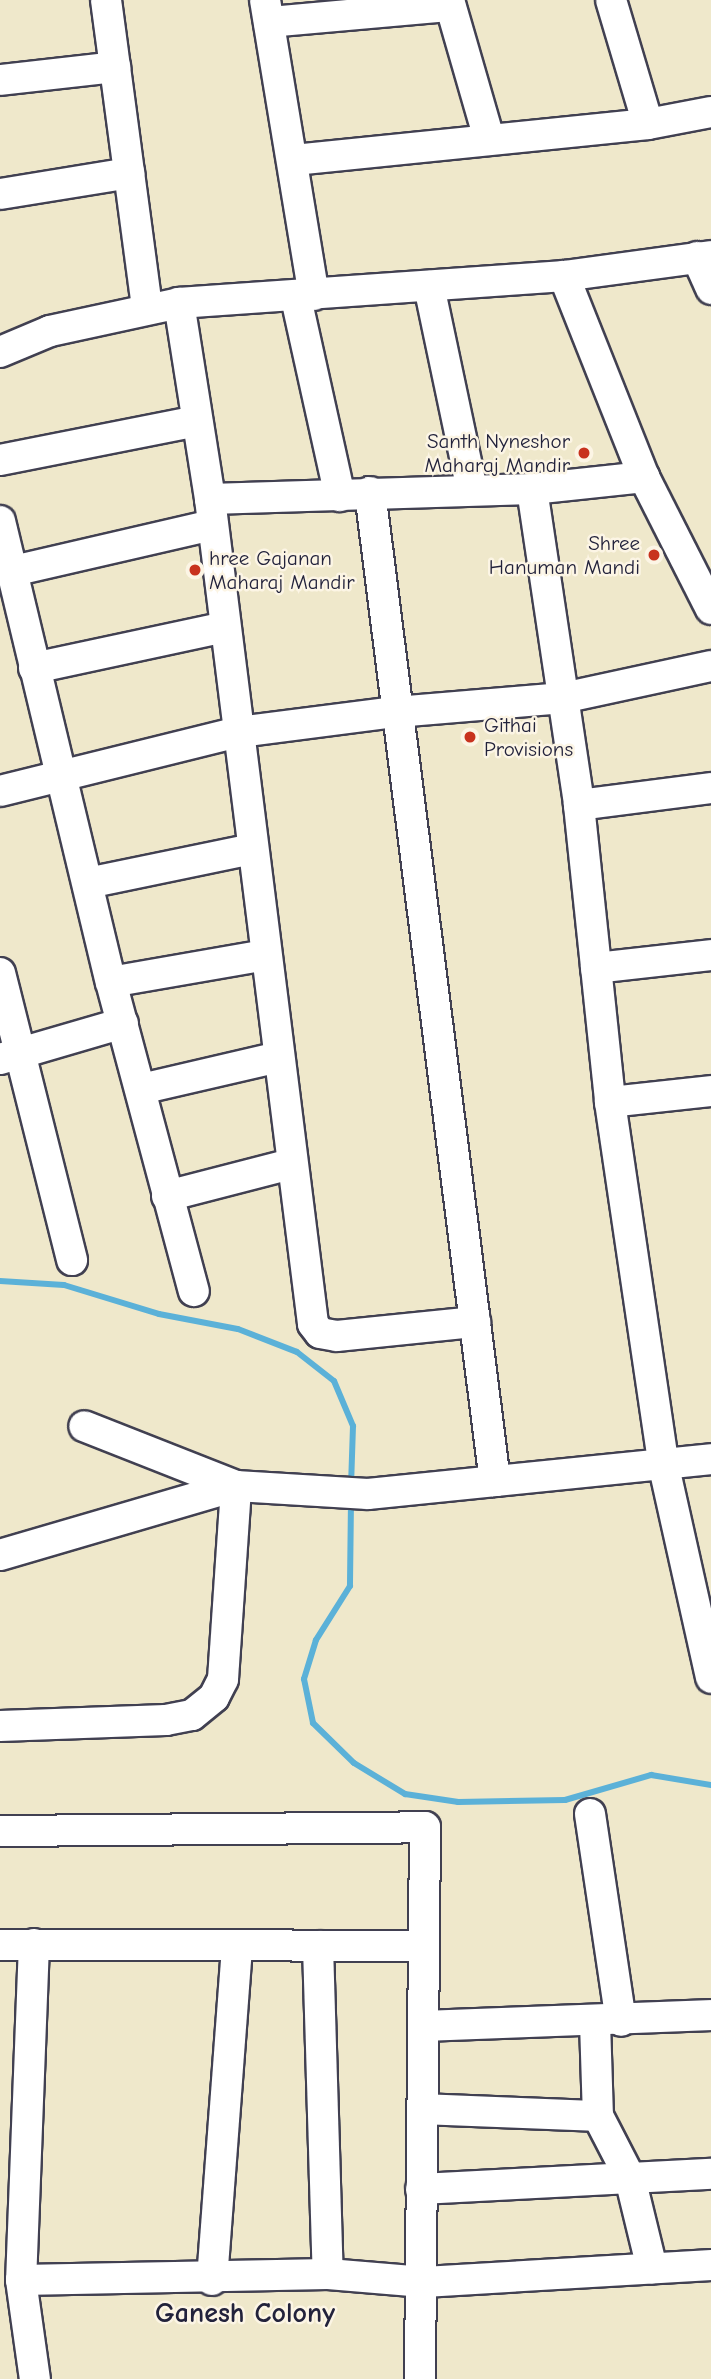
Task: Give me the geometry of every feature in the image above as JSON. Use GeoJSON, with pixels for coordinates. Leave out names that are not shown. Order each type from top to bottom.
{"type":"FeatureCollection","features":[{"type":"Feature","properties":{"kind":"street"},"geometry":{"type":"LineString","coordinates":[[106,0],[147,309]]}},
{"type":"Feature","properties":{"kind":"street"},"geometry":{"type":"LineString","coordinates":[[611,0],[648,124]]}},
{"type":"Feature","properties":{"kind":"street"},"geometry":{"type":"LineString","coordinates":[[340,496],[305,297],[294,160],[267,11],[449,3],[489,139]]}},
{"type":"Feature","properties":{"kind":"street"},"geometry":{"type":"LineString","coordinates":[[0,80],[115,67]]}},
{"type":"Feature","properties":{"kind":"street"},"geometry":{"type":"LineString","coordinates":[[294,160],[648,124],[711,112]]}},
{"type":"Feature","properties":{"kind":"street"},"geometry":{"type":"LineString","coordinates":[[0,194],[129,173]]}},
{"type":"Feature","properties":{"kind":"street"},"geometry":{"type":"LineString","coordinates":[[0,352],[50,331],[179,303],[305,297],[564,276],[704,256],[711,289]]}},
{"type":"Feature","properties":{"kind":"street"},"geometry":{"type":"LineString","coordinates":[[564,276],[644,477],[711,609]]}},
{"type":"Feature","properties":{"kind":"street"},"geometry":{"type":"LineString","coordinates":[[429,286],[472,490]]}},
{"type":"Feature","properties":{"kind":"street"},"geometry":{"type":"LineString","coordinates":[[179,303],[211,512],[313,1324],[320,1333],[337,1336],[475,1322]]}},
{"type":"Feature","properties":{"kind":"street"},"geometry":{"type":"LineString","coordinates":[[0,460],[197,421]]}},
{"type":"Feature","properties":{"kind":"street"},"geometry":{"type":"LineString","coordinates":[[13,571],[211,512],[370,492],[532,489],[644,477]]}},
{"type":"Feature","properties":{"kind":"street"},"geometry":{"type":"LineString","coordinates":[[532,489],[579,805],[610,1102],[664,1466],[704,1628],[711,1678]]}},
{"type":"Feature","properties":{"kind":"street"},"geometry":{"type":"LineString","coordinates":[[370,492],[495,1481]]}},
{"type":"Feature","properties":{"kind":"street"},"geometry":{"type":"LineString","coordinates":[[1,527],[111,982],[194,1291]]}},
{"type":"Feature","properties":{"kind":"street"},"geometry":{"type":"LineString","coordinates":[[34,668],[225,627]]}},
{"type":"Feature","properties":{"kind":"street"},"geometry":{"type":"LineString","coordinates":[[0,791],[60,774],[239,732],[396,712],[563,698],[711,666]]}},
{"type":"Feature","properties":{"kind":"street"},"geometry":{"type":"LineString","coordinates":[[579,805],[711,788]]}},
{"type":"Feature","properties":{"kind":"street"},"geometry":{"type":"LineString","coordinates":[[88,883],[252,849]]}},
{"type":"Feature","properties":{"kind":"street"},"geometry":{"type":"LineString","coordinates":[[111,982],[265,955]]}},
{"type":"Feature","properties":{"kind":"street"},"geometry":{"type":"LineString","coordinates":[[596,968],[711,955]]}},
{"type":"Feature","properties":{"kind":"street"},"geometry":{"type":"LineString","coordinates":[[0,973],[11,1056],[72,1260]]}},
{"type":"Feature","properties":{"kind":"street"},"geometry":{"type":"LineString","coordinates":[[11,1056],[123,1023]]}},
{"type":"Feature","properties":{"kind":"street"},"geometry":{"type":"LineString","coordinates":[[141,1089],[278,1057]]}},
{"type":"Feature","properties":{"kind":"street"},"geometry":{"type":"LineString","coordinates":[[610,1102],[711,1091]]}},
{"type":"Feature","properties":{"kind":"street"},"geometry":{"type":"LineString","coordinates":[[167,1196],[291,1164]]}},
{"type":"Feature","properties":{"kind":"street"},"geometry":{"type":"LineString","coordinates":[[84,1426],[236,1486],[328,1492],[368,1494],[664,1466],[711,1459]]}},
{"type":"Feature","properties":{"kind":"street"},"geometry":{"type":"LineString","coordinates":[[0,1555],[236,1486]]}},
{"type":"Feature","properties":{"kind":"street"},"geometry":{"type":"LineString","coordinates":[[0,1726],[166,1720],[192,1715],[214,1697],[223,1679],[236,1486]]}},
{"type":"Feature","properties":{"kind":"street"},"geometry":{"type":"LineString","coordinates":[[590,1814],[608,2021],[598,2116],[630,2178],[652,2268]]}},
{"type":"Feature","properties":{"kind":"street"},"geometry":{"type":"LineString","coordinates":[[0,1832],[425,1826],[420,1946],[425,2026],[421,2189],[424,2282],[420,2379]]}},
{"type":"Feature","properties":{"kind":"street"},"geometry":{"type":"LineString","coordinates":[[34,1944],[11,2181],[34,2379]]}},
{"type":"Feature","properties":{"kind":"street"},"geometry":{"type":"LineString","coordinates":[[0,1945],[420,1946]]}},
{"type":"Feature","properties":{"kind":"street"},"geometry":{"type":"LineString","coordinates":[[212,2280],[237,1946]]}},
{"type":"Feature","properties":{"kind":"street"},"geometry":{"type":"LineString","coordinates":[[318,1946],[328,2274]]}},
{"type":"Feature","properties":{"kind":"street"},"geometry":{"type":"LineString","coordinates":[[425,2026],[711,2015]]}},
{"type":"Feature","properties":{"kind":"street"},"geometry":{"type":"LineString","coordinates":[[423,2109],[598,2116]]}},
{"type":"Feature","properties":{"kind":"street"},"geometry":{"type":"LineString","coordinates":[[421,2189],[711,2174]]}},
{"type":"Feature","properties":{"kind":"street"},"geometry":{"type":"LineString","coordinates":[[21,2280],[212,2280],[328,2274],[424,2282],[711,2265]]}},
{"type":"Feature","properties":{"kind":"waterway"},"geometry":{"type":"LineString","coordinates":[[0,1281],[64,1285],[159,1314],[238,1329],[297,1352],[334,1381],[353,1426],[351,1487]]}},
{"type":"Feature","properties":{"kind":"waterway"},"geometry":{"type":"LineString","coordinates":[[351,1501],[350,1586],[316,1640],[304,1679],[313,1723],[354,1763],[405,1794],[458,1802],[565,1800],[651,1775],[711,1785]]}},
{"type":"Feature","properties":{"kind":"place","name":"Santh Nyneshor Maharaj Mandir"},"geometry":{"type":"Point","coordinates":[584,453]}},
{"type":"Feature","properties":{"kind":"place","name":"Shree Hanuman Mandi"},"geometry":{"type":"Point","coordinates":[654,555]}},
{"type":"Feature","properties":{"kind":"place","name":"hree Gajanan Maharaj Mandir"},"geometry":{"type":"Point","coordinates":[195,570]}},
{"type":"Feature","properties":{"kind":"place","name":"Githai Provisions"},"geometry":{"type":"Point","coordinates":[470,737]}},
{"type":"Feature","properties":{"kind":"district","name":"Ganesh Colony"},"geometry":{"type":"Point","coordinates":[245,2313]}}]}
